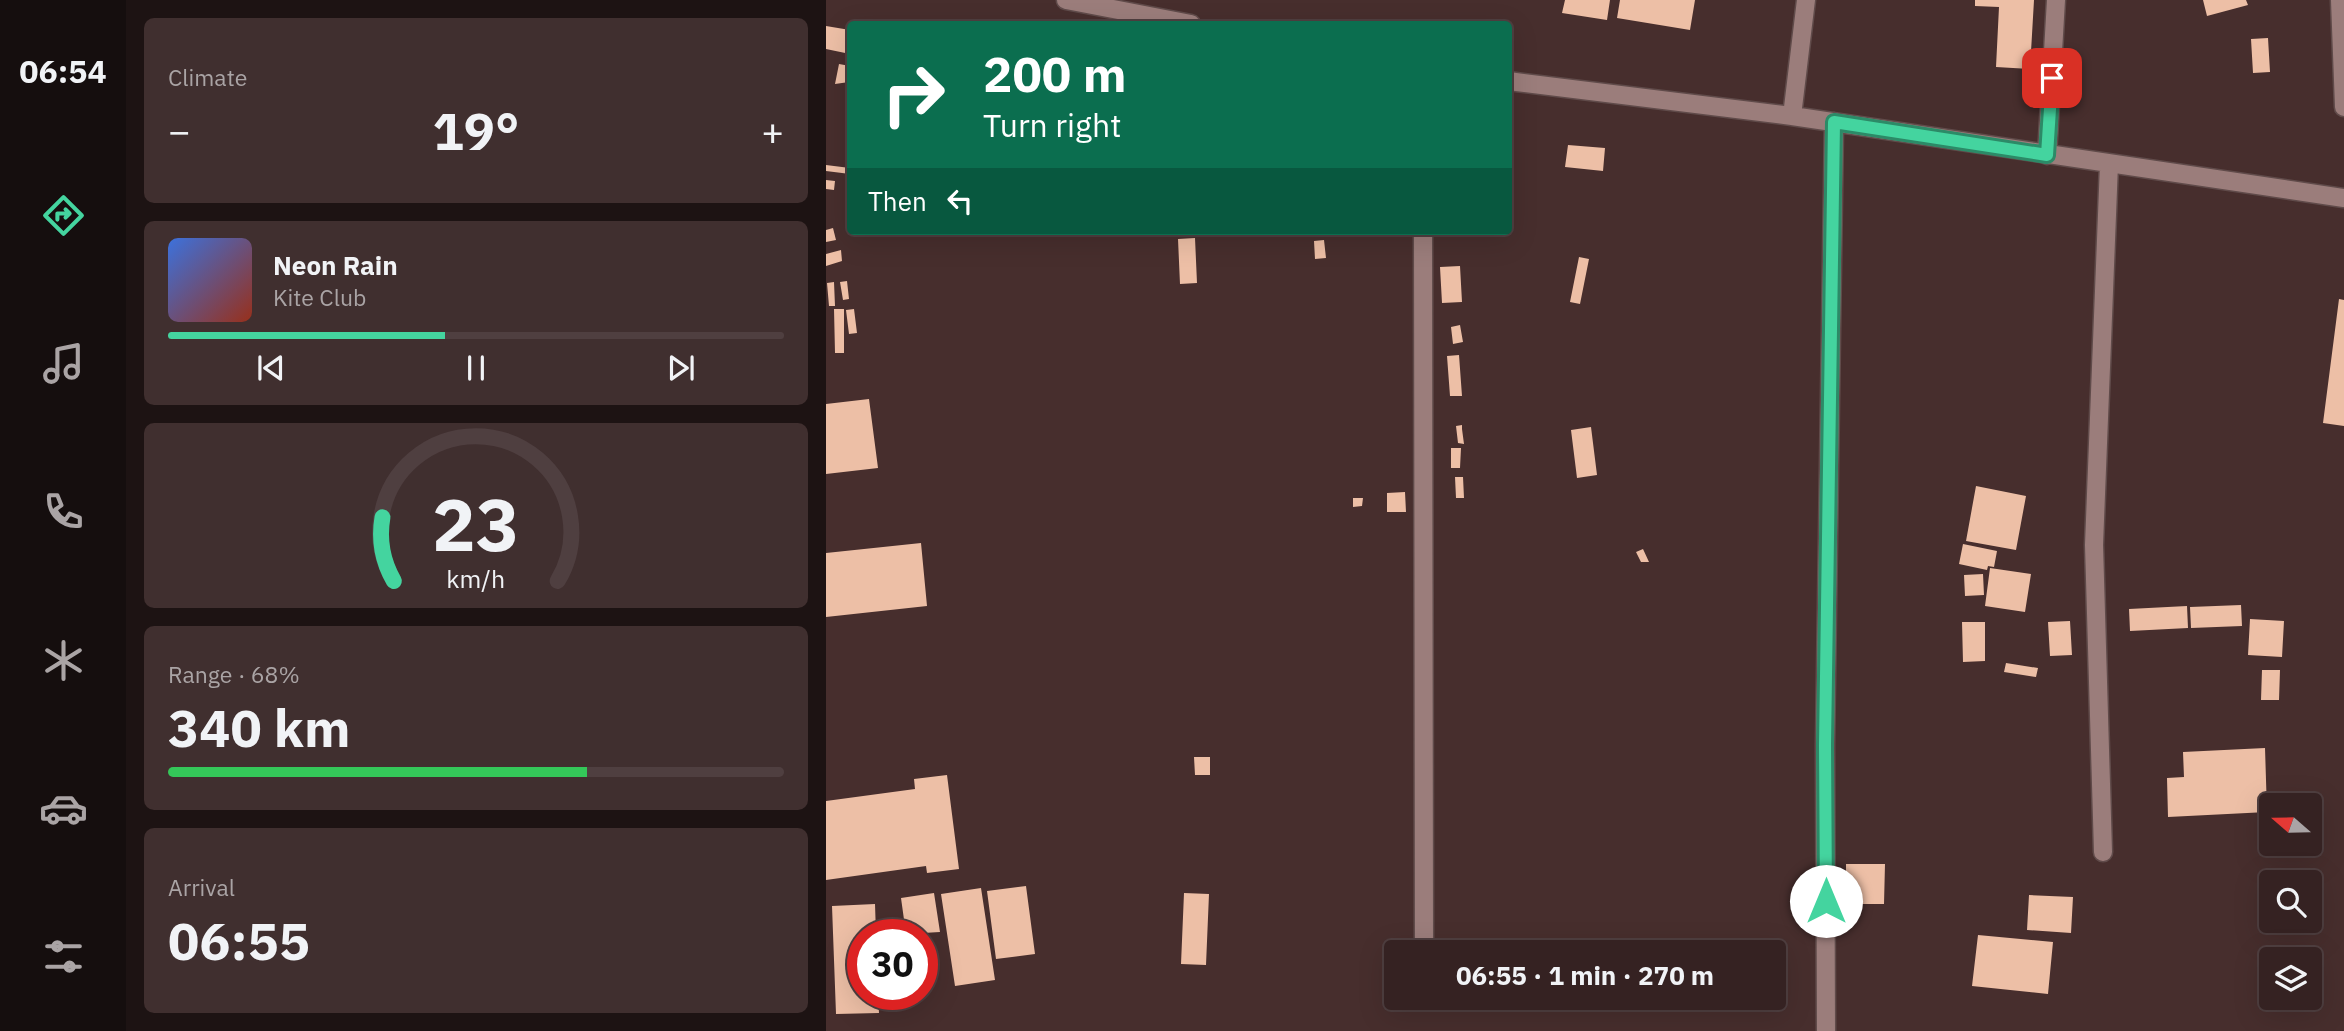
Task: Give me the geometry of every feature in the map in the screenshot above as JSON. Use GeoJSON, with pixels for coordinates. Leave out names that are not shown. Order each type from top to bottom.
{"type":"FeatureCollection","features":[{"type":"Feature","properties":{"kind":"street"},"geometry":{"type":"LineString","coordinates":[[1066,0],[1175,21]]}},
{"type":"Feature","properties":{"kind":"street"},"geometry":{"type":"LineString","coordinates":[[1792,116],[1807,0]]}},
{"type":"Feature","properties":{"kind":"street"},"geometry":{"type":"LineString","coordinates":[[2047,155],[2056,0]]}},
{"type":"Feature","properties":{"kind":"street"},"geometry":{"type":"LineString","coordinates":[[2340,0],[2344,107]]}},
{"type":"Feature","properties":{"kind":"street"},"geometry":{"type":"LineString","coordinates":[[1512,81],[1792,116],[2344,198]]}},
{"type":"Feature","properties":{"kind":"street"},"geometry":{"type":"LineString","coordinates":[[1826,1031],[1825,745],[1834,122]]}},
{"type":"Feature","properties":{"kind":"street"},"geometry":{"type":"LineString","coordinates":[[2103,852],[2094,545],[2109,164]]}},
{"type":"Feature","properties":{"kind":"street"},"geometry":{"type":"LineString","coordinates":[[1423,235],[1423,940]]}},
{"type":"Feature","properties":{"kind":"building"},"geometry":{"type":"Polygon","coordinates":[[[1565,0],[1610,0],[1607,20],[1562,13],[1565,0]]]}},
{"type":"Feature","properties":{"kind":"building"},"geometry":{"type":"Polygon","coordinates":[[[1620,0],[1695,0],[1690,30],[1617,18],[1620,0]]]}},
{"type":"Feature","properties":{"kind":"building"},"geometry":{"type":"Polygon","coordinates":[[[1975,0],[2034,0],[2030,69],[1996,67],[1999,7],[1975,6],[1975,0]]]}},
{"type":"Feature","properties":{"kind":"building"},"geometry":{"type":"Polygon","coordinates":[[[2203,0],[2246,0],[2248,5],[2207,16],[2203,0]]]}},
{"type":"Feature","properties":{"kind":"building"},"geometry":{"type":"Polygon","coordinates":[[[826,26],[847,30],[847,53],[826,49],[826,26]]]}},
{"type":"Feature","properties":{"kind":"building"},"geometry":{"type":"Polygon","coordinates":[[[2268,38],[2270,72],[2253,73],[2251,39],[2268,38]]]}},
{"type":"Feature","properties":{"kind":"building"},"geometry":{"type":"Polygon","coordinates":[[[839,64],[847,65],[847,82],[835,84],[839,64]]]}},
{"type":"Feature","properties":{"kind":"building"},"geometry":{"type":"Polygon","coordinates":[[[1568,145],[1605,148],[1603,171],[1565,167],[1568,145]]]}},
{"type":"Feature","properties":{"kind":"building"},"geometry":{"type":"Polygon","coordinates":[[[826,165],[847,168],[847,174],[826,171],[826,165]]]}},
{"type":"Feature","properties":{"kind":"building"},"geometry":{"type":"Polygon","coordinates":[[[826,180],[835,181],[834,190],[826,189],[826,180]]]}},
{"type":"Feature","properties":{"kind":"building"},"geometry":{"type":"Polygon","coordinates":[[[833,228],[836,240],[826,242],[826,230],[833,228]]]}},
{"type":"Feature","properties":{"kind":"building"},"geometry":{"type":"Polygon","coordinates":[[[1195,238],[1197,283],[1180,284],[1178,239],[1195,238]]]}},
{"type":"Feature","properties":{"kind":"building"},"geometry":{"type":"Polygon","coordinates":[[[1324,240],[1326,258],[1315,259],[1314,241],[1324,240]]]}},
{"type":"Feature","properties":{"kind":"building"},"geometry":{"type":"Polygon","coordinates":[[[841,250],[842,261],[826,266],[826,254],[841,250]]]}},
{"type":"Feature","properties":{"kind":"building"},"geometry":{"type":"Polygon","coordinates":[[[1579,257],[1589,259],[1580,304],[1570,302],[1579,257]]]}},
{"type":"Feature","properties":{"kind":"building"},"geometry":{"type":"Polygon","coordinates":[[[1460,266],[1462,302],[1442,303],[1440,267],[1460,266]]]}},
{"type":"Feature","properties":{"kind":"building"},"geometry":{"type":"Polygon","coordinates":[[[847,281],[849,299],[843,300],[840,282],[847,281]]]}},
{"type":"Feature","properties":{"kind":"building"},"geometry":{"type":"Polygon","coordinates":[[[834,282],[835,306],[829,306],[827,283],[834,282]]]}},
{"type":"Feature","properties":{"kind":"building"},"geometry":{"type":"Polygon","coordinates":[[[2339,299],[2344,300],[2344,426],[2323,423],[2339,299]]]}},
{"type":"Feature","properties":{"kind":"building"},"geometry":{"type":"Polygon","coordinates":[[[834,309],[844,309],[844,353],[835,353],[834,309]]]}},
{"type":"Feature","properties":{"kind":"building"},"geometry":{"type":"Polygon","coordinates":[[[854,309],[857,333],[849,334],[846,310],[854,309]]]}},
{"type":"Feature","properties":{"kind":"building"},"geometry":{"type":"Polygon","coordinates":[[[1460,325],[1463,342],[1453,344],[1451,327],[1460,325]]]}},
{"type":"Feature","properties":{"kind":"building"},"geometry":{"type":"Polygon","coordinates":[[[1459,355],[1462,396],[1450,396],[1447,356],[1459,355]]]}},
{"type":"Feature","properties":{"kind":"building"},"geometry":{"type":"Polygon","coordinates":[[[869,399],[878,468],[826,474],[826,404],[869,399]]]}},
{"type":"Feature","properties":{"kind":"building"},"geometry":{"type":"Polygon","coordinates":[[[1462,425],[1464,444],[1458,443],[1456,426],[1462,425]]]}},
{"type":"Feature","properties":{"kind":"building"},"geometry":{"type":"Polygon","coordinates":[[[1591,427],[1597,475],[1577,478],[1571,430],[1591,427]]]}},
{"type":"Feature","properties":{"kind":"building"},"geometry":{"type":"Polygon","coordinates":[[[1451,448],[1461,448],[1460,468],[1451,468],[1451,448]]]}},
{"type":"Feature","properties":{"kind":"building"},"geometry":{"type":"Polygon","coordinates":[[[1455,477],[1463,477],[1464,498],[1456,498],[1455,477]]]}},
{"type":"Feature","properties":{"kind":"building"},"geometry":{"type":"Polygon","coordinates":[[[1976,486],[2026,496],[2016,550],[1966,541],[1976,486]]]}},
{"type":"Feature","properties":{"kind":"building"},"geometry":{"type":"Polygon","coordinates":[[[1405,492],[1406,512],[1387,512],[1387,493],[1405,492]]]}},
{"type":"Feature","properties":{"kind":"building"},"geometry":{"type":"Polygon","coordinates":[[[1353,498],[1363,498],[1362,506],[1353,507],[1353,498]]]}},
{"type":"Feature","properties":{"kind":"building"},"geometry":{"type":"Polygon","coordinates":[[[921,543],[927,606],[826,617],[826,553],[921,543]]]}},
{"type":"Feature","properties":{"kind":"building"},"geometry":{"type":"Polygon","coordinates":[[[1963,544],[1997,551],[1994,567],[1988,566],[1987,570],[1959,564],[1963,544]]]}},
{"type":"Feature","properties":{"kind":"building"},"geometry":{"type":"Polygon","coordinates":[[[1643,549],[1649,562],[1641,562],[1636,552],[1643,549]]]}},
{"type":"Feature","properties":{"kind":"building"},"geometry":{"type":"Polygon","coordinates":[[[1990,568],[2031,574],[2025,612],[1985,606],[1990,568]]]}},
{"type":"Feature","properties":{"kind":"building"},"geometry":{"type":"Polygon","coordinates":[[[1983,574],[1984,595],[1965,596],[1964,575],[1983,574]]]}},
{"type":"Feature","properties":{"kind":"building"},"geometry":{"type":"Polygon","coordinates":[[[2241,605],[2242,626],[2191,628],[2190,607],[2241,605]]]}},
{"type":"Feature","properties":{"kind":"building"},"geometry":{"type":"Polygon","coordinates":[[[2187,606],[2188,628],[2130,631],[2129,609],[2187,606]]]}},
{"type":"Feature","properties":{"kind":"building"},"geometry":{"type":"Polygon","coordinates":[[[2250,619],[2284,621],[2282,657],[2248,655],[2250,619]]]}},
{"type":"Feature","properties":{"kind":"building"},"geometry":{"type":"Polygon","coordinates":[[[2070,621],[2072,655],[2050,656],[2048,622],[2070,621]]]}},
{"type":"Feature","properties":{"kind":"building"},"geometry":{"type":"Polygon","coordinates":[[[1962,622],[1985,622],[1985,661],[1963,662],[1962,622]]]}},
{"type":"Feature","properties":{"kind":"building"},"geometry":{"type":"Polygon","coordinates":[[[2006,663],[2038,668],[2036,677],[2004,672],[2006,663]]]}},
{"type":"Feature","properties":{"kind":"building"},"geometry":{"type":"Polygon","coordinates":[[[2262,670],[2280,670],[2279,700],[2261,700],[2262,670]]]}},
{"type":"Feature","properties":{"kind":"building"},"geometry":{"type":"Polygon","coordinates":[[[2265,748],[2266,793],[2259,793],[2259,812],[2168,817],[2167,778],[2184,777],[2183,752],[2265,748]]]}},
{"type":"Feature","properties":{"kind":"building"},"geometry":{"type":"Polygon","coordinates":[[[1194,757],[1210,757],[1210,775],[1195,775],[1194,757]]]}},
{"type":"Feature","properties":{"kind":"building"},"geometry":{"type":"Polygon","coordinates":[[[947,775],[959,869],[927,873],[926,866],[826,880],[826,801],[915,789],[914,779],[947,775]]]}},
{"type":"Feature","properties":{"kind":"building"},"geometry":{"type":"Polygon","coordinates":[[[1846,864],[1885,864],[1884,904],[1846,904],[1846,864]]]}},
{"type":"Feature","properties":{"kind":"building"},"geometry":{"type":"Polygon","coordinates":[[[1026,886],[1035,954],[996,959],[987,891],[1026,886]]]}},
{"type":"Feature","properties":{"kind":"building"},"geometry":{"type":"Polygon","coordinates":[[[981,888],[995,980],[955,986],[941,894],[981,888]]]}},
{"type":"Feature","properties":{"kind":"building"},"geometry":{"type":"Polygon","coordinates":[[[934,893],[938,919],[904,919],[901,898],[934,893]]]}},
{"type":"Feature","properties":{"kind":"building"},"geometry":{"type":"Polygon","coordinates":[[[1184,893],[1209,894],[1206,965],[1181,964],[1184,893]]]}},
{"type":"Feature","properties":{"kind":"building"},"geometry":{"type":"Polygon","coordinates":[[[2029,895],[2073,897],[2071,933],[2027,930],[2029,895]]]}},
{"type":"Feature","properties":{"kind":"building"},"geometry":{"type":"Polygon","coordinates":[[[875,904],[876,919],[847,919],[847,1010],[879,1010],[879,1013],[836,1014],[832,906],[875,904]]]}},
{"type":"Feature","properties":{"kind":"building"},"geometry":{"type":"Polygon","coordinates":[[[1978,935],[2053,942],[2048,994],[1972,986],[1978,935]]]}},
{"type":"Feature","properties":{"kind":"route"},"geometry":{"type":"LineString","coordinates":[[1826,901],[1825,745],[1834,122],[2047,155],[2052,78]]}}]}
